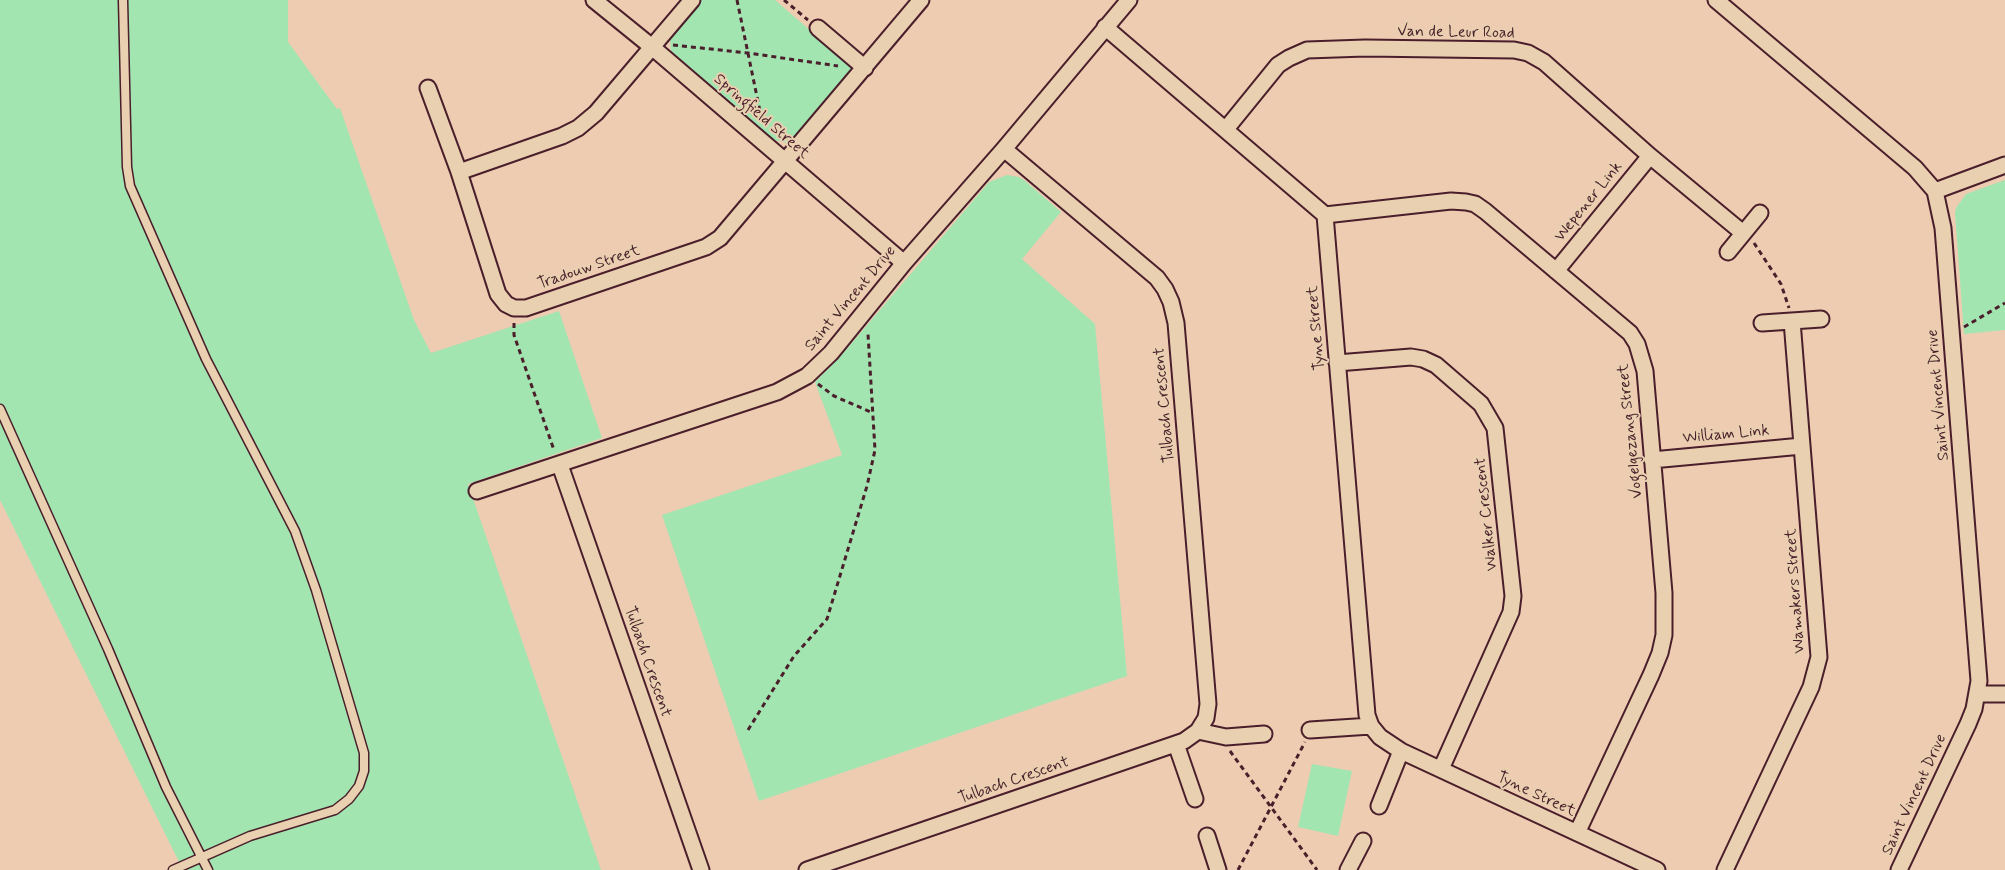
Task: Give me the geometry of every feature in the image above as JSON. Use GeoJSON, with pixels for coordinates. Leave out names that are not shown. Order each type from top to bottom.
{"type":"FeatureCollection","features":[{"type":"Feature","properties":{"kind":"street","name":"Springfield Street"},"geometry":{"type":"LineString","coordinates":[[594,0],[664,57],[904,263]]}},
{"type":"Feature","properties":{"kind":"street"},"geometry":{"type":"LineString","coordinates":[[459,172],[562,136],[578,128],[596,113],[692,0]]}},
{"type":"Feature","properties":{"kind":"street","name":"Tradouw Street"},"geometry":{"type":"LineString","coordinates":[[514,308],[526,308],[706,247],[720,238],[786,162],[860,64],[921,0]]}},
{"type":"Feature","properties":{"kind":"street","name":"Saint Vincent Drive"},"geometry":{"type":"LineString","coordinates":[[477,491],[777,392],[807,376],[831,353],[904,263],[1004,149],[1129,0]]}},
{"type":"Feature","properties":{"kind":"street","name":"Saint Vincent Drive"},"geometry":{"type":"LineString","coordinates":[[1716,0],[1914,168],[1934,191],[1942,228],[1979,668],[1977,694],[1968,724],[1899,870]]}},
{"type":"Feature","properties":{"kind":"street"},"geometry":{"type":"LineString","coordinates":[[1105,27],[1325,214]]}},
{"type":"Feature","properties":{"kind":"street"},"geometry":{"type":"LineString","coordinates":[[818,28],[860,64]]}},
{"type":"Feature","properties":{"kind":"street","name":"Van de Leur Road"},"geometry":{"type":"LineString","coordinates":[[1226,129],[1278,65],[1307,50],[1365,48],[1514,50],[1528,53],[1544,62],[1650,156],[1743,233]]}},
{"type":"Feature","properties":{"kind":"street"},"geometry":{"type":"LineString","coordinates":[[428,88],[459,172],[498,294],[506,304],[514,308]]}},
{"type":"Feature","properties":{"kind":"street","name":"Tulbach Crescent"},"geometry":{"type":"LineString","coordinates":[[807,870],[1176,744],[1192,737],[1206,718],[1208,704],[1176,323],[1171,302],[1157,278],[1004,149]]}},
{"type":"Feature","properties":{"kind":"street","name":"Wepener Link"},"geometry":{"type":"LineString","coordinates":[[1556,270],[1650,156]]}},
{"type":"Feature","properties":{"kind":"street"},"geometry":{"type":"LineString","coordinates":[[1934,191],[2005,165]]}},
{"type":"Feature","properties":{"kind":"street","name":"Vogelgezang Street"},"geometry":{"type":"LineString","coordinates":[[1325,214],[1451,201],[1466,202],[1485,210],[1630,332],[1637,344],[1645,371],[1664,593],[1664,635],[1660,653],[1651,675],[1577,833]]}},
{"type":"Feature","properties":{"kind":"street"},"geometry":{"type":"LineString","coordinates":[[1728,252],[1760,213]]}},
{"type":"Feature","properties":{"kind":"street","name":"Tyne Street"},"geometry":{"type":"LineString","coordinates":[[1325,214],[1367,715],[1371,726],[1380,737],[1402,751],[1657,870]]}},
{"type":"Feature","properties":{"kind":"street"},"geometry":{"type":"LineString","coordinates":[[1762,323],[1821,318]]}},
{"type":"Feature","properties":{"kind":"street","name":"Wamakers Street"},"geometry":{"type":"LineString","coordinates":[[1725,870],[1811,688],[1819,657],[1792,320]]}},
{"type":"Feature","properties":{"kind":"street","name":"Walker Crescent"},"geometry":{"type":"LineString","coordinates":[[1337,363],[1411,357],[1423,359],[1436,365],[1481,404],[1495,428],[1513,596],[1512,612],[1440,769]]}},
{"type":"Feature","properties":{"kind":"street","name":"William Link"},"geometry":{"type":"LineString","coordinates":[[1652,460],[1802,446]]}},
{"type":"Feature","properties":{"kind":"street","name":"Tulbach Crescent"},"geometry":{"type":"LineString","coordinates":[[560,465],[701,870]]}},
{"type":"Feature","properties":{"kind":"street"},"geometry":{"type":"LineString","coordinates":[[1977,694],[2005,694]]}},
{"type":"Feature","properties":{"kind":"street"},"geometry":{"type":"LineString","coordinates":[[1310,730],[1371,726]]}},
{"type":"Feature","properties":{"kind":"street"},"geometry":{"type":"LineString","coordinates":[[1198,731],[1226,737],[1264,734]]}},
{"type":"Feature","properties":{"kind":"street"},"geometry":{"type":"LineString","coordinates":[[1176,744],[1195,799]]}},
{"type":"Feature","properties":{"kind":"street"},"geometry":{"type":"LineString","coordinates":[[1379,806],[1402,751]]}},
{"type":"Feature","properties":{"kind":"street"},"geometry":{"type":"LineString","coordinates":[[1207,836],[1218,870]]}},
{"type":"Feature","properties":{"kind":"street"},"geometry":{"type":"LineString","coordinates":[[1348,870],[1363,841]]}},
{"type":"Feature","properties":{"kind":"lane"},"geometry":{"type":"LineString","coordinates":[[123,0],[127,167],[130,186],[206,359],[295,531],[316,590],[364,753],[364,771],[360,786],[349,800],[335,810],[250,836],[174,870]]}},
{"type":"Feature","properties":{"kind":"lane"},"geometry":{"type":"LineString","coordinates":[[0,409],[104,640],[166,787],[208,870]]}},
{"type":"Feature","properties":{"kind":"path"},"geometry":{"type":"LineString","coordinates":[[737,0],[763,127]]}},
{"type":"Feature","properties":{"kind":"path"},"geometry":{"type":"LineString","coordinates":[[784,0],[818,28]]}},
{"type":"Feature","properties":{"kind":"path"},"geometry":{"type":"LineString","coordinates":[[664,57],[673,45],[849,67],[860,64]]}},
{"type":"Feature","properties":{"kind":"path"},"geometry":{"type":"LineString","coordinates":[[1743,233],[1758,247],[1781,284],[1792,320]]}},
{"type":"Feature","properties":{"kind":"path"},"geometry":{"type":"LineString","coordinates":[[1951,333],[2005,303]]}},
{"type":"Feature","properties":{"kind":"path"},"geometry":{"type":"LineString","coordinates":[[514,308],[514,335],[560,465]]}},
{"type":"Feature","properties":{"kind":"path"},"geometry":{"type":"LineString","coordinates":[[748,730],[794,656],[828,619],[875,450],[866,310]]}},
{"type":"Feature","properties":{"kind":"path"},"geometry":{"type":"LineString","coordinates":[[807,376],[834,396],[873,413]]}},
{"type":"Feature","properties":{"kind":"path"},"geometry":{"type":"LineString","coordinates":[[1238,870],[1310,730]]}},
{"type":"Feature","properties":{"kind":"path"},"geometry":{"type":"LineString","coordinates":[[1226,737],[1229,750],[1317,870]]}},
{"type":"Feature","properties":{"kind":"green space"},"geometry":{"type":"Polygon","coordinates":[[[0,0],[288,0],[288,42],[337,109],[340,108],[414,320],[431,353],[559,311],[602,438],[468,484],[601,870],[183,870],[0,500],[0,0]]]}},
{"type":"Feature","properties":{"kind":"green space"},"geometry":{"type":"Polygon","coordinates":[[[701,0],[775,0],[855,69],[794,139],[786,143],[774,140],[671,51],[670,38],[673,32],[701,0]]]}},
{"type":"Feature","properties":{"kind":"green space"},"geometry":{"type":"Polygon","coordinates":[[[1007,175],[1024,180],[1061,212],[1022,259],[1095,324],[1127,676],[759,801],[662,515],[842,455],[815,382],[839,358],[989,182],[1007,175]]]}},
{"type":"Feature","properties":{"kind":"green space"},"geometry":{"type":"Polygon","coordinates":[[[2005,180],[2005,330],[1964,334],[1956,208],[1966,194],[2005,180]]]}},
{"type":"Feature","properties":{"kind":"green space"},"geometry":{"type":"Polygon","coordinates":[[[1312,764],[1352,771],[1338,836],[1298,827],[1312,764]]]}}]}
